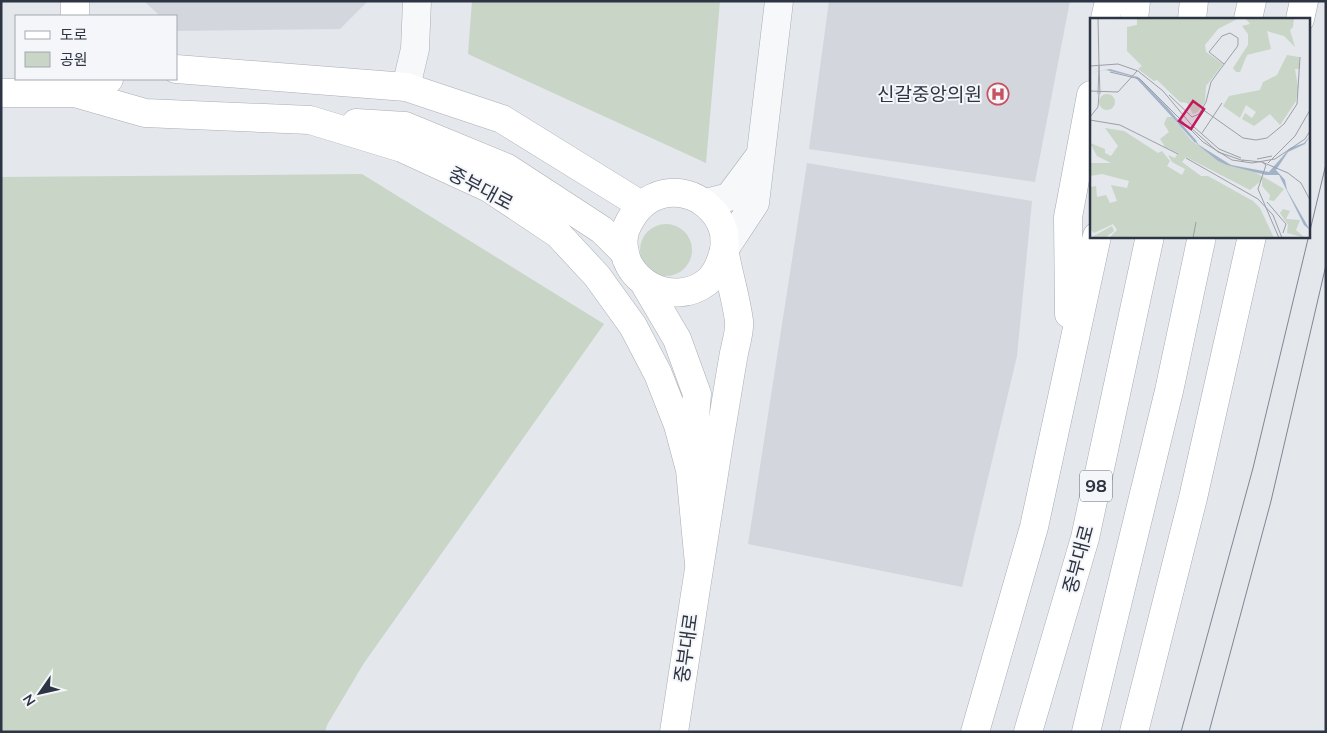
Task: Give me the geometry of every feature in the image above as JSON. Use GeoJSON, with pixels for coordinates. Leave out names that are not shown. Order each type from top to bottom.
{"type":"FeatureCollection","features":[{"type":"Feature","properties":{"kind":"street"},"geometry":{"type":"LineString","coordinates":[[75,1],[75,15]]}},
{"type":"Feature","properties":{"kind":"street"},"geometry":{"type":"LineString","coordinates":[[406,87],[415,49],[417,1]]}},
{"type":"Feature","properties":{"kind":"street"},"geometry":{"type":"LineString","coordinates":[[644,283],[659,291],[676,294],[694,290],[708,281],[719,266],[724,250],[755,203],[779,1]]}},
{"type":"Feature","properties":{"kind":"street"},"geometry":{"type":"LineString","coordinates":[[1105,18],[1109,1]]}},
{"type":"Feature","properties":{"kind":"street"},"geometry":{"type":"LineString","coordinates":[[1134,18],[1136,1]]}},
{"type":"Feature","properties":{"kind":"street"},"geometry":{"type":"LineString","coordinates":[[1192,18],[1194,1]]}},
{"type":"Feature","properties":{"kind":"street"},"geometry":{"type":"LineString","coordinates":[[1248,18],[1252,1]]}},
{"type":"Feature","properties":{"kind":"street"},"geometry":{"type":"LineString","coordinates":[[1300,18],[1304,1]]}},
{"type":"Feature","properties":{"kind":"street"},"geometry":{"type":"LineString","coordinates":[[178,69],[406,87],[502,119],[641,205]]}},
{"type":"Feature","properties":{"kind":"street"},"geometry":{"type":"LineString","coordinates":[[1,93],[75,86],[104,80]]}},
{"type":"Feature","properties":{"kind":"street","name":"중부대로"},"geometry":{"type":"LineString","coordinates":[[75,86],[145,113],[310,120],[402,148],[489,188],[558,234],[597,276],[633,326],[658,374],[678,425],[690,470],[699,564]]}},
{"type":"Feature","properties":{"kind":"street"},"geometry":{"type":"LineString","coordinates":[[1070,361],[1068,217],[1090,100]]}},
{"type":"Feature","properties":{"kind":"street"},"geometry":{"type":"LineString","coordinates":[[310,120],[405,126],[507,168],[602,230],[625,253]]}},
{"type":"Feature","properties":{"kind":"street"},"geometry":{"type":"LineString","coordinates":[[690,470],[697,394],[677,339],[644,283],[632,270],[625,253],[624,236],[630,220],[641,205],[655,196],[672,192],[690,195],[706,204],[728,197],[762,153]]}},
{"type":"Feature","properties":{"kind":"street","name":"중부대로"},"geometry":{"type":"LineString","coordinates":[[674,732],[699,564],[739,323],[724,250],[724,233],[717,216],[706,204]]}},
{"type":"Feature","properties":{"kind":"street"},"geometry":{"type":"LineString","coordinates":[[975,732],[1034,527],[1097,238]]}},
{"type":"Feature","properties":{"kind":"street","name":"중부대로"},"geometry":{"type":"LineString","coordinates":[[1028,732],[1085,538],[1150,238]]}},
{"type":"Feature","properties":{"kind":"street"},"geometry":{"type":"LineString","coordinates":[[1086,732],[1169,391],[1202,238]]}},
{"type":"Feature","properties":{"kind":"street"},"geometry":{"type":"LineString","coordinates":[[1134,732],[1193,498],[1252,238]]}},
{"type":"Feature","properties":{"kind":"shaded area"},"geometry":{"type":"Polygon","coordinates":[[[144,1],[368,1],[340,29],[178,31],[178,15],[159,15],[144,1]]]}},
{"type":"Feature","properties":{"kind":"shaded area"},"geometry":{"type":"Polygon","coordinates":[[[829,1],[1070,1],[1035,182],[809,149],[829,1]]]}},
{"type":"Feature","properties":{"kind":"shaded area"},"geometry":{"type":"Polygon","coordinates":[[[807,163],[1032,201],[1017,356],[962,587],[748,544],[807,163]]]}},
{"type":"Feature","properties":{"kind":"green space"},"geometry":{"type":"Polygon","coordinates":[[[472,1],[720,1],[706,163],[468,54],[472,1]]]}},
{"type":"Feature","properties":{"kind":"green space"},"geometry":{"type":"Polygon","coordinates":[[[362,174],[604,324],[364,663],[327,725],[325,732],[1,732],[1,177],[362,174]]]}},
{"type":"Feature","properties":{"kind":"green space"},"geometry":{"type":"Polygon","coordinates":[[[666,224],[676,226],[684,232],[690,240],[692,250],[690,260],[684,268],[676,274],[666,276],[656,274],[648,268],[642,260],[640,250],[642,240],[648,232],[656,226],[666,224]]]}},
{"type":"Feature","properties":{"kind":"tram line"},"geometry":{"type":"LineString","coordinates":[[1310,231],[1326,164]]}},
{"type":"Feature","properties":{"kind":"tram line"},"geometry":{"type":"LineString","coordinates":[[1181,732],[1253,468],[1308,238]]}},
{"type":"Feature","properties":{"kind":"tram line"},"geometry":{"type":"LineString","coordinates":[[1209,732],[1271,501],[1326,265]]}},
{"type":"Feature","properties":{"kind":"place","name":"신갈중앙의원"},"geometry":{"type":"Point","coordinates":[998,94]}}]}
